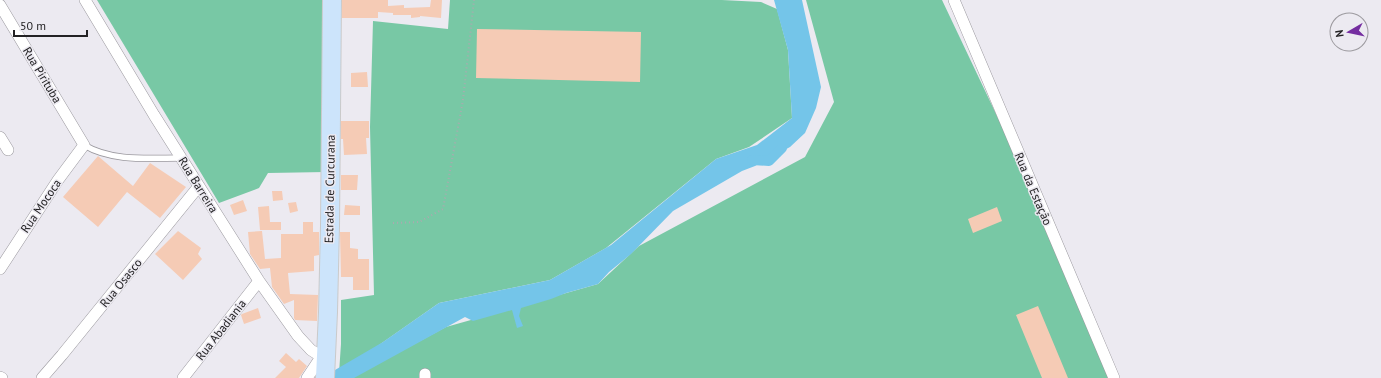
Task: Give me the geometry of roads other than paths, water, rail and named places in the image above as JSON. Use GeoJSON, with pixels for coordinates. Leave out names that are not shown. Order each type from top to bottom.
{"type":"FeatureCollection","features":[{"type":"Feature","properties":{"kind":"main road","name":"Estrada de Curcurana"},"geometry":{"type":"LineString","coordinates":[[324,367],[328,312],[330,234],[332,0]]}},
{"type":"Feature","properties":{"kind":"street","name":"Rua Barreira"},"geometry":{"type":"LineString","coordinates":[[85,0],[198,186],[258,281],[298,336],[324,367]]}},
{"type":"Feature","properties":{"kind":"street","name":"Rua da Estação"},"geometry":{"type":"LineString","coordinates":[[954,0],[1114,378]]}},
{"type":"Feature","properties":{"kind":"street","name":"Rua Pirituba"},"geometry":{"type":"LineString","coordinates":[[0,5],[84,145]]}},
{"type":"Feature","properties":{"kind":"street"},"geometry":{"type":"LineString","coordinates":[[0,137],[8,150]]}},
{"type":"Feature","properties":{"kind":"street","name":"Rua Mococa"},"geometry":{"type":"LineString","coordinates":[[0,269],[58,180],[84,145]]}},
{"type":"Feature","properties":{"kind":"street","name":"Rua Osasco"},"geometry":{"type":"LineString","coordinates":[[42,378],[198,186]]}},
{"type":"Feature","properties":{"kind":"street","name":"Rua Abadiania"},"geometry":{"type":"LineString","coordinates":[[183,378],[258,281]]}},
{"type":"Feature","properties":{"kind":"street"},"geometry":{"type":"LineString","coordinates":[[307,378],[324,367]]}},
{"type":"Feature","properties":{"kind":"lane"},"geometry":{"type":"LineString","coordinates":[[84,145],[103,153],[131,158],[181,158]]}},
{"type":"Feature","properties":{"kind":"water"},"geometry":{"type":"Polygon","coordinates":[[[774,0],[802,0],[821,87],[816,108],[805,133],[790,147],[755,166],[742,171],[673,211],[631,254],[609,272],[598,284],[521,308],[519,316],[523,326],[517,328],[512,310],[473,321],[465,317],[354,378],[315,378],[335,370],[383,342],[439,303],[550,280],[611,245],[716,159],[757,145],[792,118],[788,50],[774,0]]]}},
{"type":"Feature","properties":{"kind":"waterway"},"geometry":{"type":"LineString","coordinates":[[752,160],[769,161],[782,148]]}}]}
